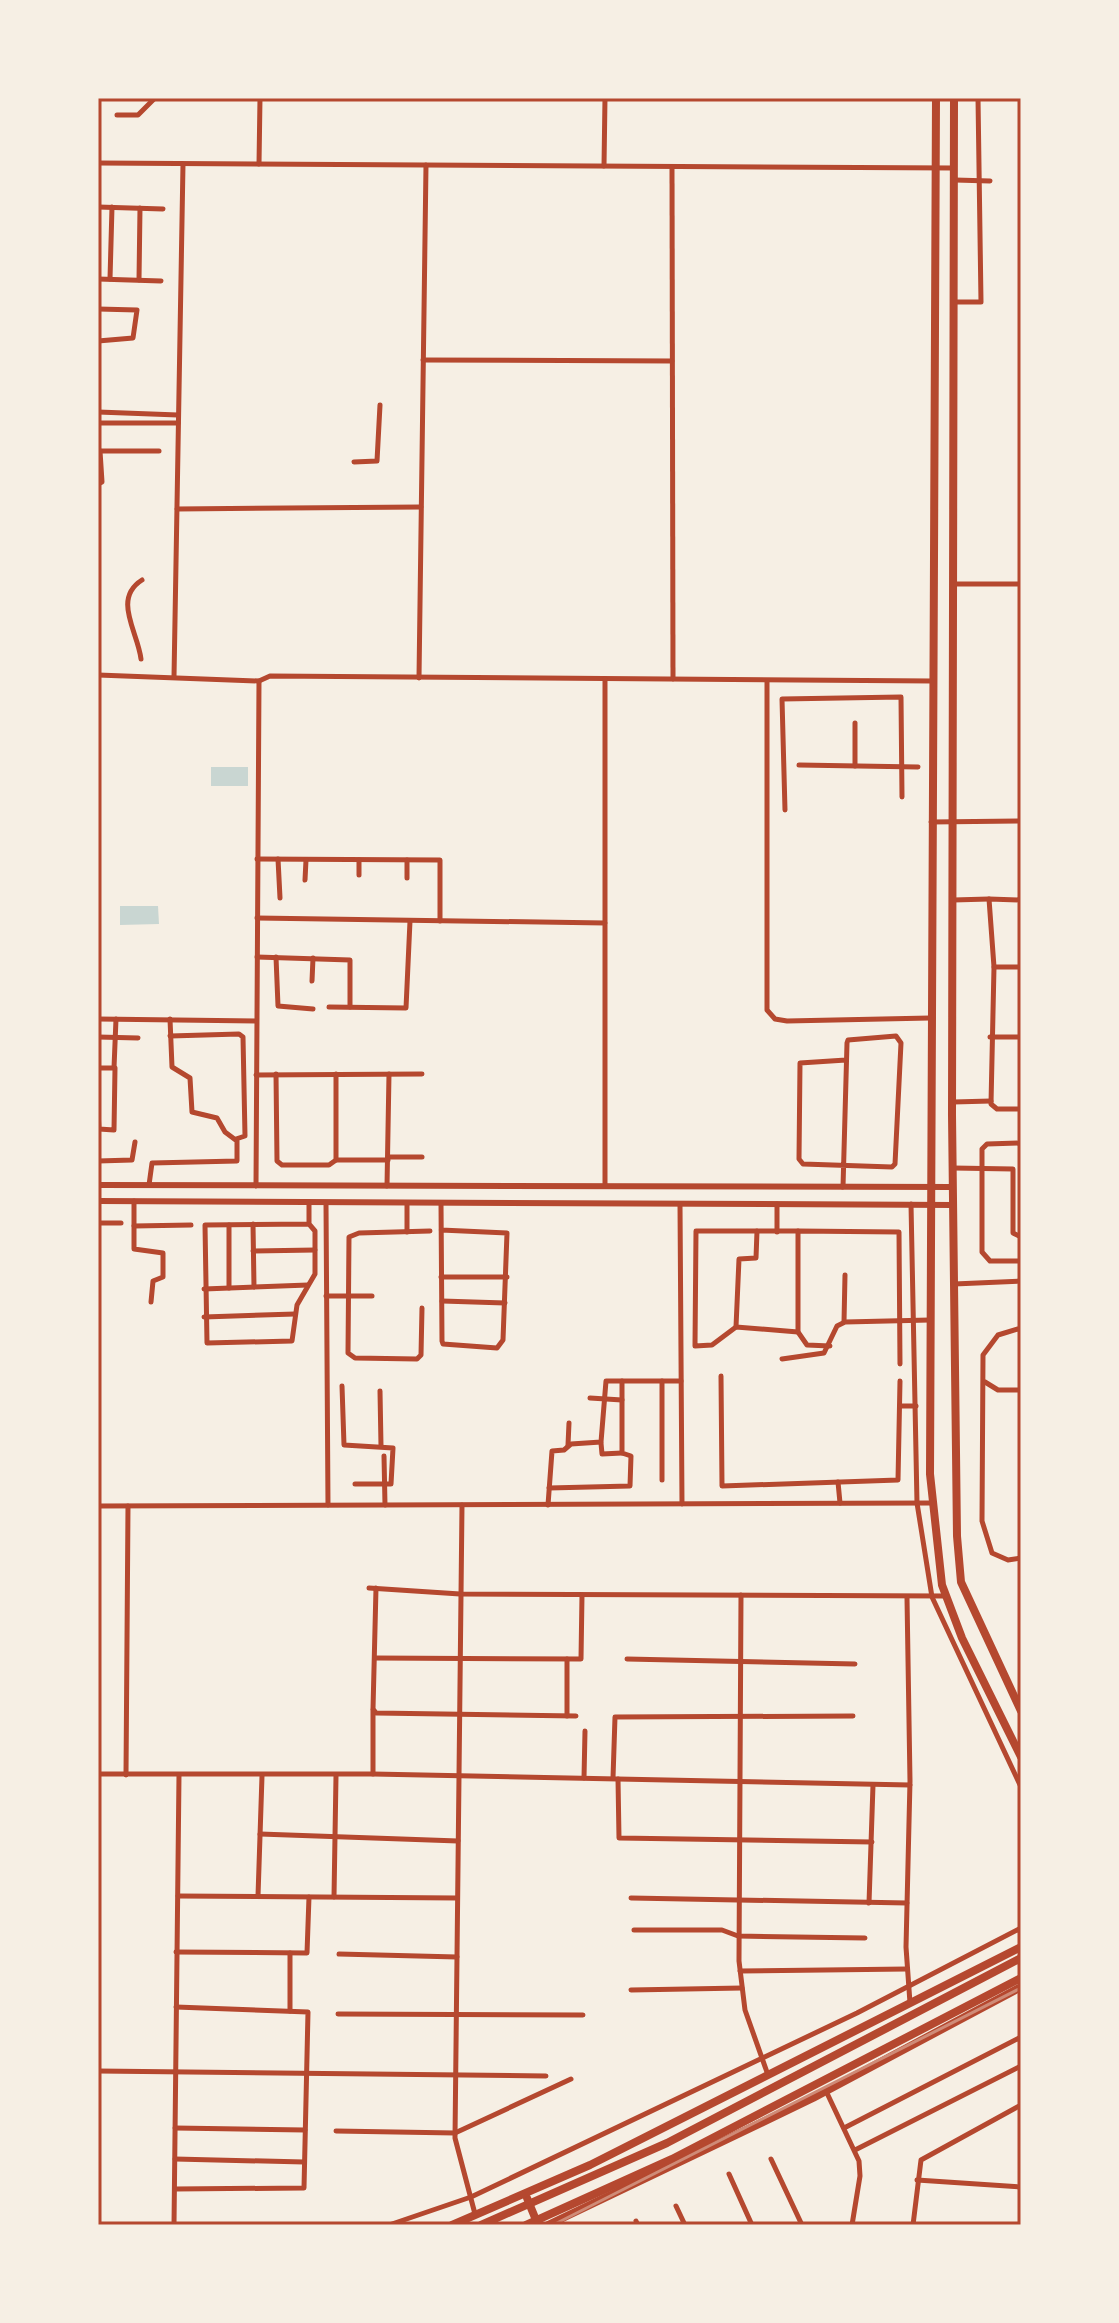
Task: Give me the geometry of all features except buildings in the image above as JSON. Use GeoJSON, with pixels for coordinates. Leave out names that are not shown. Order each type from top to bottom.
{"type":"FeatureCollection","features":[{"type":"Feature","properties":{"kind":"main road"},"geometry":{"type":"LineString","coordinates":[[936,98],[929,1187],[932,1503],[946,1596],[1021,1757]]}},
{"type":"Feature","properties":{"kind":"main road"},"geometry":{"type":"LineString","coordinates":[[954,98],[955,1483],[961,1582],[1021,1711]]}},
{"type":"Feature","properties":{"kind":"main road"},"geometry":{"type":"LineString","coordinates":[[992,1699],[1011,1691]]}},
{"type":"Feature","properties":{"kind":"main road"},"geometry":{"type":"LineString","coordinates":[[452,2225],[590,2165],[1021,1947]]}},
{"type":"Feature","properties":{"kind":"main road"},"geometry":{"type":"LineString","coordinates":[[481,2225],[667,2143],[1021,1958]]}},
{"type":"Feature","properties":{"kind":"main road"},"geometry":{"type":"LineString","coordinates":[[526,2225],[672,2159],[1021,1978]]}},
{"type":"Feature","properties":{"kind":"main road"},"geometry":{"type":"LineString","coordinates":[[548,2225],[662,2173],[826,2091],[1021,1987]]}},
{"type":"Feature","properties":{"kind":"main road"},"geometry":{"type":"LineString","coordinates":[[929,1994],[945,2027]]}},
{"type":"Feature","properties":{"kind":"main road"},"geometry":{"type":"LineString","coordinates":[[525,2193],[538,2225]]}},
{"type":"Feature","properties":{"kind":"street"},"geometry":{"type":"LineString","coordinates":[[117,115],[138,115],[155,98]]}},
{"type":"Feature","properties":{"kind":"street"},"geometry":{"type":"LineString","coordinates":[[259,164],[260,98]]}},
{"type":"Feature","properties":{"kind":"street"},"geometry":{"type":"LineString","coordinates":[[604,166],[605,98]]}},
{"type":"Feature","properties":{"kind":"street"},"geometry":{"type":"LineString","coordinates":[[953,302],[981,302],[978,98]]}},
{"type":"Feature","properties":{"kind":"street"},"geometry":{"type":"LineString","coordinates":[[98,163],[954,168]]}},
{"type":"Feature","properties":{"kind":"street"},"geometry":{"type":"LineString","coordinates":[[174,677],[183,164]]}},
{"type":"Feature","properties":{"kind":"street"},"geometry":{"type":"LineString","coordinates":[[419,678],[426,165]]}},
{"type":"Feature","properties":{"kind":"street"},"geometry":{"type":"LineString","coordinates":[[672,167],[673,679]]}},
{"type":"Feature","properties":{"kind":"street"},"geometry":{"type":"LineString","coordinates":[[954,180],[990,181]]}},
{"type":"Feature","properties":{"kind":"street"},"geometry":{"type":"LineString","coordinates":[[98,207],[163,209]]}},
{"type":"Feature","properties":{"kind":"street"},"geometry":{"type":"LineString","coordinates":[[110,279],[112,207]]}},
{"type":"Feature","properties":{"kind":"street"},"geometry":{"type":"LineString","coordinates":[[139,280],[140,208]]}},
{"type":"Feature","properties":{"kind":"street"},"geometry":{"type":"LineString","coordinates":[[98,279],[161,281]]}},
{"type":"Feature","properties":{"kind":"street"},"geometry":{"type":"LineString","coordinates":[[98,309],[137,310],[133,338],[98,341]]}},
{"type":"Feature","properties":{"kind":"street"},"geometry":{"type":"LineString","coordinates":[[423,360],[672,361]]}},
{"type":"Feature","properties":{"kind":"street"},"geometry":{"type":"LineString","coordinates":[[354,462],[377,461],[380,405]]}},
{"type":"Feature","properties":{"kind":"street"},"geometry":{"type":"LineString","coordinates":[[98,412],[178,415]]}},
{"type":"Feature","properties":{"kind":"street"},"geometry":{"type":"LineString","coordinates":[[98,423],[178,423]]}},
{"type":"Feature","properties":{"kind":"street"},"geometry":{"type":"LineString","coordinates":[[98,484],[102,482],[99,451],[159,451]]}},
{"type":"Feature","properties":{"kind":"street"},"geometry":{"type":"LineString","coordinates":[[177,509],[421,507]]}},
{"type":"Feature","properties":{"kind":"street"},"geometry":{"type":"LineString","coordinates":[[141,659],[139,638],[128,620],[128,609],[131,589],[142,580]]}},
{"type":"Feature","properties":{"kind":"street"},"geometry":{"type":"LineString","coordinates":[[954,584],[1021,584]]}},
{"type":"Feature","properties":{"kind":"street"},"geometry":{"type":"LineString","coordinates":[[98,675],[259,681],[270,676],[932,681]]}},
{"type":"Feature","properties":{"kind":"street"},"geometry":{"type":"LineString","coordinates":[[605,679],[605,1186]]}},
{"type":"Feature","properties":{"kind":"street"},"geometry":{"type":"LineString","coordinates":[[256,1186],[259,681]]}},
{"type":"Feature","properties":{"kind":"street"},"geometry":{"type":"LineString","coordinates":[[767,682],[767,1010],[775,1019],[787,1021],[930,1018]]}},
{"type":"Feature","properties":{"kind":"street"},"geometry":{"type":"LineString","coordinates":[[785,810],[782,699],[901,697],[902,797]]}},
{"type":"Feature","properties":{"kind":"street"},"geometry":{"type":"LineString","coordinates":[[855,723],[855,766]]}},
{"type":"Feature","properties":{"kind":"street"},"geometry":{"type":"LineString","coordinates":[[799,765],[918,767]]}},
{"type":"Feature","properties":{"kind":"street"},"geometry":{"type":"LineString","coordinates":[[931,822],[1021,821]]}},
{"type":"Feature","properties":{"kind":"street"},"geometry":{"type":"LineString","coordinates":[[257,859],[442,862],[440,921]]}},
{"type":"Feature","properties":{"kind":"street"},"geometry":{"type":"LineString","coordinates":[[278,859],[280,898]]}},
{"type":"Feature","properties":{"kind":"street"},"geometry":{"type":"LineString","coordinates":[[305,880],[306,860]]}},
{"type":"Feature","properties":{"kind":"street"},"geometry":{"type":"LineString","coordinates":[[359,860],[359,875]]}},
{"type":"Feature","properties":{"kind":"street"},"geometry":{"type":"LineString","coordinates":[[407,860],[407,878]]}},
{"type":"Feature","properties":{"kind":"street"},"geometry":{"type":"LineString","coordinates":[[989,899],[994,967],[990,1037],[991,1101],[997,1109],[1021,1109]]}},
{"type":"Feature","properties":{"kind":"street"},"geometry":{"type":"LineString","coordinates":[[953,900],[1021,900]]}},
{"type":"Feature","properties":{"kind":"street"},"geometry":{"type":"LineString","coordinates":[[257,918],[605,923]]}},
{"type":"Feature","properties":{"kind":"street"},"geometry":{"type":"LineString","coordinates":[[329,1007],[406,1008],[410,921]]}},
{"type":"Feature","properties":{"kind":"street"},"geometry":{"type":"LineString","coordinates":[[257,957],[347,959],[351,962],[350,1007]]}},
{"type":"Feature","properties":{"kind":"street"},"geometry":{"type":"LineString","coordinates":[[276,957],[278,1006],[313,1009]]}},
{"type":"Feature","properties":{"kind":"street"},"geometry":{"type":"LineString","coordinates":[[312,981],[313,958]]}},
{"type":"Feature","properties":{"kind":"street"},"geometry":{"type":"LineString","coordinates":[[994,967],[1021,967]]}},
{"type":"Feature","properties":{"kind":"street"},"geometry":{"type":"LineString","coordinates":[[98,1019],[256,1021]]}},
{"type":"Feature","properties":{"kind":"street"},"geometry":{"type":"LineString","coordinates":[[98,1112],[99,1129],[114,1130],[116,1019]]}},
{"type":"Feature","properties":{"kind":"street"},"geometry":{"type":"LineString","coordinates":[[170,1019],[173,1069],[190,1078],[192,1112],[215,1116],[225,1132],[236,1139]]}},
{"type":"Feature","properties":{"kind":"street"},"geometry":{"type":"LineString","coordinates":[[170,1036],[239,1034],[243,1037],[245,1136],[236,1139]]}},
{"type":"Feature","properties":{"kind":"street"},"geometry":{"type":"LineString","coordinates":[[843,1187],[843,1166],[846,1060],[850,1038],[896,1036],[901,1043],[895,1164],[892,1167],[843,1166],[801,1163],[800,1066],[804,1061],[846,1060]]}},
{"type":"Feature","properties":{"kind":"street"},"geometry":{"type":"LineString","coordinates":[[98,1037],[138,1038]]}},
{"type":"Feature","properties":{"kind":"street"},"geometry":{"type":"LineString","coordinates":[[990,1037],[1021,1037]]}},
{"type":"Feature","properties":{"kind":"street"},"geometry":{"type":"LineString","coordinates":[[98,1068],[115,1068]]}},
{"type":"Feature","properties":{"kind":"street"},"geometry":{"type":"LineString","coordinates":[[276,1074],[277,1161],[282,1165],[329,1165],[336,1160],[422,1157]]}},
{"type":"Feature","properties":{"kind":"street"},"geometry":{"type":"LineString","coordinates":[[336,1074],[336,1160]]}},
{"type":"Feature","properties":{"kind":"street"},"geometry":{"type":"LineString","coordinates":[[387,1186],[389,1074]]}},
{"type":"Feature","properties":{"kind":"street"},"geometry":{"type":"LineString","coordinates":[[256,1075],[422,1074]]}},
{"type":"Feature","properties":{"kind":"street"},"geometry":{"type":"LineString","coordinates":[[953,1102],[991,1101]]}},
{"type":"Feature","properties":{"kind":"street"},"geometry":{"type":"LineString","coordinates":[[149,1185],[149,1166],[153,1163],[235,1162],[236,1139]]}},
{"type":"Feature","properties":{"kind":"street"},"geometry":{"type":"LineString","coordinates":[[98,1161],[132,1160],[135,1142]]}},
{"type":"Feature","properties":{"kind":"street"},"geometry":{"type":"LineString","coordinates":[[1021,1143],[983,1146],[982,1168],[982,1252],[990,1261],[1021,1261]]}},
{"type":"Feature","properties":{"kind":"street"},"geometry":{"type":"LineString","coordinates":[[953,1168],[1013,1169],[1013,1233],[1021,1237]]}},
{"type":"Feature","properties":{"kind":"street"},"geometry":{"type":"LineString","coordinates":[[98,1185],[953,1187]]}},
{"type":"Feature","properties":{"kind":"street"},"geometry":{"type":"LineString","coordinates":[[98,1201],[954,1205]]}},
{"type":"Feature","properties":{"kind":"street"},"geometry":{"type":"LineString","coordinates":[[134,1201],[134,1249],[163,1253],[163,1278],[153,1281],[151,1302]]}},
{"type":"Feature","properties":{"kind":"street"},"geometry":{"type":"LineString","coordinates":[[309,1224],[205,1225],[204,1338],[209,1343],[287,1343],[293,1339],[295,1314],[315,1274],[315,1231],[309,1224],[311,1202]]}},
{"type":"Feature","properties":{"kind":"street"},"geometry":{"type":"LineString","coordinates":[[326,1203],[328,1505]]}},
{"type":"Feature","properties":{"kind":"street"},"geometry":{"type":"LineString","coordinates":[[407,1203],[407,1232]]}},
{"type":"Feature","properties":{"kind":"street"},"geometry":{"type":"LineString","coordinates":[[441,1203],[441,1230],[441,1277],[445,1346],[494,1348],[503,1340],[508,1236],[505,1231],[441,1230]]}},
{"type":"Feature","properties":{"kind":"street"},"geometry":{"type":"LineString","coordinates":[[680,1204],[682,1504]]}},
{"type":"Feature","properties":{"kind":"street"},"geometry":{"type":"LineString","coordinates":[[777,1204],[777,1232]]}},
{"type":"Feature","properties":{"kind":"street"},"geometry":{"type":"LineString","coordinates":[[911,1204],[917,1503],[932,1597],[1021,1787]]}},
{"type":"Feature","properties":{"kind":"street"},"geometry":{"type":"LineString","coordinates":[[98,1223],[121,1223]]}},
{"type":"Feature","properties":{"kind":"street"},"geometry":{"type":"LineString","coordinates":[[253,1224],[254,1287]]}},
{"type":"Feature","properties":{"kind":"street"},"geometry":{"type":"LineString","coordinates":[[134,1226],[191,1225]]}},
{"type":"Feature","properties":{"kind":"street"},"geometry":{"type":"LineString","coordinates":[[229,1225],[229,1288]]}},
{"type":"Feature","properties":{"kind":"street"},"geometry":{"type":"LineString","coordinates":[[422,1308],[420,1357],[355,1358],[346,1349],[349,1237],[359,1233],[430,1231]]}},
{"type":"Feature","properties":{"kind":"street"},"geometry":{"type":"LineString","coordinates":[[798,1332],[736,1327],[712,1345],[695,1346],[696,1231],[899,1232],[900,1364]]}},
{"type":"Feature","properties":{"kind":"street"},"geometry":{"type":"LineString","coordinates":[[736,1327],[739,1259],[756,1258],[757,1231]]}},
{"type":"Feature","properties":{"kind":"street"},"geometry":{"type":"LineString","coordinates":[[798,1231],[798,1332],[807,1345],[830,1346]]}},
{"type":"Feature","properties":{"kind":"street"},"geometry":{"type":"LineString","coordinates":[[253,1251],[315,1250]]}},
{"type":"Feature","properties":{"kind":"street"},"geometry":{"type":"LineString","coordinates":[[844,1322],[845,1275]]}},
{"type":"Feature","properties":{"kind":"street"},"geometry":{"type":"LineString","coordinates":[[441,1277],[507,1277]]}},
{"type":"Feature","properties":{"kind":"street"},"geometry":{"type":"LineString","coordinates":[[954,1284],[1021,1281]]}},
{"type":"Feature","properties":{"kind":"street"},"geometry":{"type":"LineString","coordinates":[[204,1289],[309,1285]]}},
{"type":"Feature","properties":{"kind":"street"},"geometry":{"type":"LineString","coordinates":[[326,1296],[372,1296]]}},
{"type":"Feature","properties":{"kind":"street"},"geometry":{"type":"LineString","coordinates":[[442,1301],[505,1303]]}},
{"type":"Feature","properties":{"kind":"street"},"geometry":{"type":"LineString","coordinates":[[204,1317],[295,1314]]}},
{"type":"Feature","properties":{"kind":"street"},"geometry":{"type":"LineString","coordinates":[[782,1359],[816,1356],[830,1346],[837,1326],[844,1322],[930,1320]]}},
{"type":"Feature","properties":{"kind":"street"},"geometry":{"type":"LineString","coordinates":[[1021,1328],[998,1335],[988,1344],[983,1355],[982,1521],[992,1553],[1008,1560],[1021,1558]]}},
{"type":"Feature","properties":{"kind":"street"},"geometry":{"type":"LineString","coordinates":[[721,1376],[722,1486],[898,1480],[900,1381]]}},
{"type":"Feature","properties":{"kind":"street"},"geometry":{"type":"LineString","coordinates":[[549,1488],[629,1488],[631,1456],[602,1454],[606,1381],[681,1381]]}},
{"type":"Feature","properties":{"kind":"street"},"geometry":{"type":"LineString","coordinates":[[622,1381],[622,1453]]}},
{"type":"Feature","properties":{"kind":"street"},"geometry":{"type":"LineString","coordinates":[[662,1381],[662,1480]]}},
{"type":"Feature","properties":{"kind":"street"},"geometry":{"type":"LineString","coordinates":[[985,1382],[998,1390],[1021,1390]]}},
{"type":"Feature","properties":{"kind":"street"},"geometry":{"type":"LineString","coordinates":[[342,1386],[343,1443],[347,1446],[393,1449],[393,1482],[355,1484]]}},
{"type":"Feature","properties":{"kind":"street"},"geometry":{"type":"LineString","coordinates":[[380,1391],[381,1446]]}},
{"type":"Feature","properties":{"kind":"street"},"geometry":{"type":"LineString","coordinates":[[590,1398],[622,1400]]}},
{"type":"Feature","properties":{"kind":"street"},"geometry":{"type":"LineString","coordinates":[[900,1406],[916,1406]]}},
{"type":"Feature","properties":{"kind":"street"},"geometry":{"type":"LineString","coordinates":[[548,1505],[552,1451],[564,1450],[568,1445],[569,1423]]}},
{"type":"Feature","properties":{"kind":"street"},"geometry":{"type":"LineString","coordinates":[[568,1445],[601,1443]]}},
{"type":"Feature","properties":{"kind":"street"},"geometry":{"type":"LineString","coordinates":[[384,1456],[385,1505]]}},
{"type":"Feature","properties":{"kind":"street"},"geometry":{"type":"LineString","coordinates":[[838,1482],[840,1503]]}},
{"type":"Feature","properties":{"kind":"street"},"geometry":{"type":"LineString","coordinates":[[98,1506],[932,1503]]}},
{"type":"Feature","properties":{"kind":"street"},"geometry":{"type":"LineString","coordinates":[[462,1505],[455,2133],[475,2214]]}},
{"type":"Feature","properties":{"kind":"street"},"geometry":{"type":"LineString","coordinates":[[126,1775],[128,1506]]}},
{"type":"Feature","properties":{"kind":"street"},"geometry":{"type":"LineString","coordinates":[[373,1774],[375,1658],[372,1588],[460,1594],[946,1596]]}},
{"type":"Feature","properties":{"kind":"street"},"geometry":{"type":"LineString","coordinates":[[375,1658],[581,1659],[582,1595]]}},
{"type":"Feature","properties":{"kind":"street"},"geometry":{"type":"LineString","coordinates":[[741,1595],[738,1936],[745,2010],[768,2075]]}},
{"type":"Feature","properties":{"kind":"street"},"geometry":{"type":"LineString","coordinates":[[907,1598],[910,1785],[907,1969],[910,2003]]}},
{"type":"Feature","properties":{"kind":"street"},"geometry":{"type":"LineString","coordinates":[[567,1659],[567,1716]]}},
{"type":"Feature","properties":{"kind":"street"},"geometry":{"type":"LineString","coordinates":[[627,1659],[855,1664]]}},
{"type":"Feature","properties":{"kind":"street"},"geometry":{"type":"LineString","coordinates":[[373,1709],[376,1713],[459,1716],[576,1716]]}},
{"type":"Feature","properties":{"kind":"street"},"geometry":{"type":"LineString","coordinates":[[853,1716],[615,1717],[619,1838],[872,1842]]}},
{"type":"Feature","properties":{"kind":"street"},"geometry":{"type":"LineString","coordinates":[[584,1778],[585,1731]]}},
{"type":"Feature","properties":{"kind":"street"},"geometry":{"type":"LineString","coordinates":[[98,1774],[373,1774],[910,1785]]}},
{"type":"Feature","properties":{"kind":"street"},"geometry":{"type":"LineString","coordinates":[[174,2225],[179,1775]]}},
{"type":"Feature","properties":{"kind":"street"},"geometry":{"type":"LineString","coordinates":[[258,1896],[262,1776]]}},
{"type":"Feature","properties":{"kind":"street"},"geometry":{"type":"LineString","coordinates":[[334,1897],[336,1776]]}},
{"type":"Feature","properties":{"kind":"street"},"geometry":{"type":"LineString","coordinates":[[869,1903],[873,1785]]}},
{"type":"Feature","properties":{"kind":"street"},"geometry":{"type":"LineString","coordinates":[[260,1834],[458,1841]]}},
{"type":"Feature","properties":{"kind":"street"},"geometry":{"type":"LineString","coordinates":[[178,1896],[457,1898]]}},
{"type":"Feature","properties":{"kind":"street"},"geometry":{"type":"LineString","coordinates":[[176,1952],[307,1953],[309,1897]]}},
{"type":"Feature","properties":{"kind":"street"},"geometry":{"type":"LineString","coordinates":[[631,1898],[907,1903]]}},
{"type":"Feature","properties":{"kind":"street"},"geometry":{"type":"LineString","coordinates":[[389,2225],[471,2197],[857,2013],[1021,1928]]}},
{"type":"Feature","properties":{"kind":"street"},"geometry":{"type":"LineString","coordinates":[[634,1930],[722,1930],[738,1936],[865,1938]]}},
{"type":"Feature","properties":{"kind":"street"},"geometry":{"type":"LineString","coordinates":[[290,1953],[290,2011]]}},
{"type":"Feature","properties":{"kind":"street"},"geometry":{"type":"LineString","coordinates":[[339,1954],[457,1957]]}},
{"type":"Feature","properties":{"kind":"street"},"geometry":{"type":"LineString","coordinates":[[740,1971],[907,1969]]}},
{"type":"Feature","properties":{"kind":"street"},"geometry":{"type":"LineString","coordinates":[[631,1990],[742,1988]]}},
{"type":"Feature","properties":{"kind":"street"},"geometry":{"type":"LineString","coordinates":[[175,2189],[304,2188],[308,2012],[176,2007]]}},
{"type":"Feature","properties":{"kind":"street"},"geometry":{"type":"LineString","coordinates":[[857,2013],[865,2026]]}},
{"type":"Feature","properties":{"kind":"street"},"geometry":{"type":"LineString","coordinates":[[338,2014],[583,2015]]}},
{"type":"Feature","properties":{"kind":"street"},"geometry":{"type":"LineString","coordinates":[[846,2127],[1021,2037]]}},
{"type":"Feature","properties":{"kind":"street"},"geometry":{"type":"LineString","coordinates":[[855,2150],[1021,2066]]}},
{"type":"Feature","properties":{"kind":"street"},"geometry":{"type":"LineString","coordinates":[[98,2071],[546,2076]]}},
{"type":"Feature","properties":{"kind":"street"},"geometry":{"type":"LineString","coordinates":[[336,2131],[455,2133],[571,2079]]}},
{"type":"Feature","properties":{"kind":"street"},"geometry":{"type":"LineString","coordinates":[[826,2091],[846,2127],[860,2176],[851,2225]]}},
{"type":"Feature","properties":{"kind":"street"},"geometry":{"type":"LineString","coordinates":[[913,2225],[917,2180],[921,2160],[926,2154],[1021,2105]]}},
{"type":"Feature","properties":{"kind":"street"},"geometry":{"type":"LineString","coordinates":[[175,2128],[305,2130]]}},
{"type":"Feature","properties":{"kind":"street"},"geometry":{"type":"LineString","coordinates":[[175,2159],[304,2162]]}},
{"type":"Feature","properties":{"kind":"street"},"geometry":{"type":"LineString","coordinates":[[771,2159],[802,2225]]}},
{"type":"Feature","properties":{"kind":"street"},"geometry":{"type":"LineString","coordinates":[[729,2174],[752,2225]]}},
{"type":"Feature","properties":{"kind":"street"},"geometry":{"type":"LineString","coordinates":[[917,2180],[1021,2187]]}},
{"type":"Feature","properties":{"kind":"street"},"geometry":{"type":"LineString","coordinates":[[676,2206],[685,2225]]}},
{"type":"Feature","properties":{"kind":"shaded area"},"geometry":{"type":"Polygon","coordinates":[[[211,767],[248,767],[248,786],[211,786],[211,767]]]}},
{"type":"Feature","properties":{"kind":"shaded area"},"geometry":{"type":"Polygon","coordinates":[[[120,906],[158,906],[159,924],[120,925],[120,906]]]}},
{"type":"Feature","properties":{"kind":"railway"},"geometry":{"type":"LineString","coordinates":[[553,2225],[1021,1988]]}}]}
